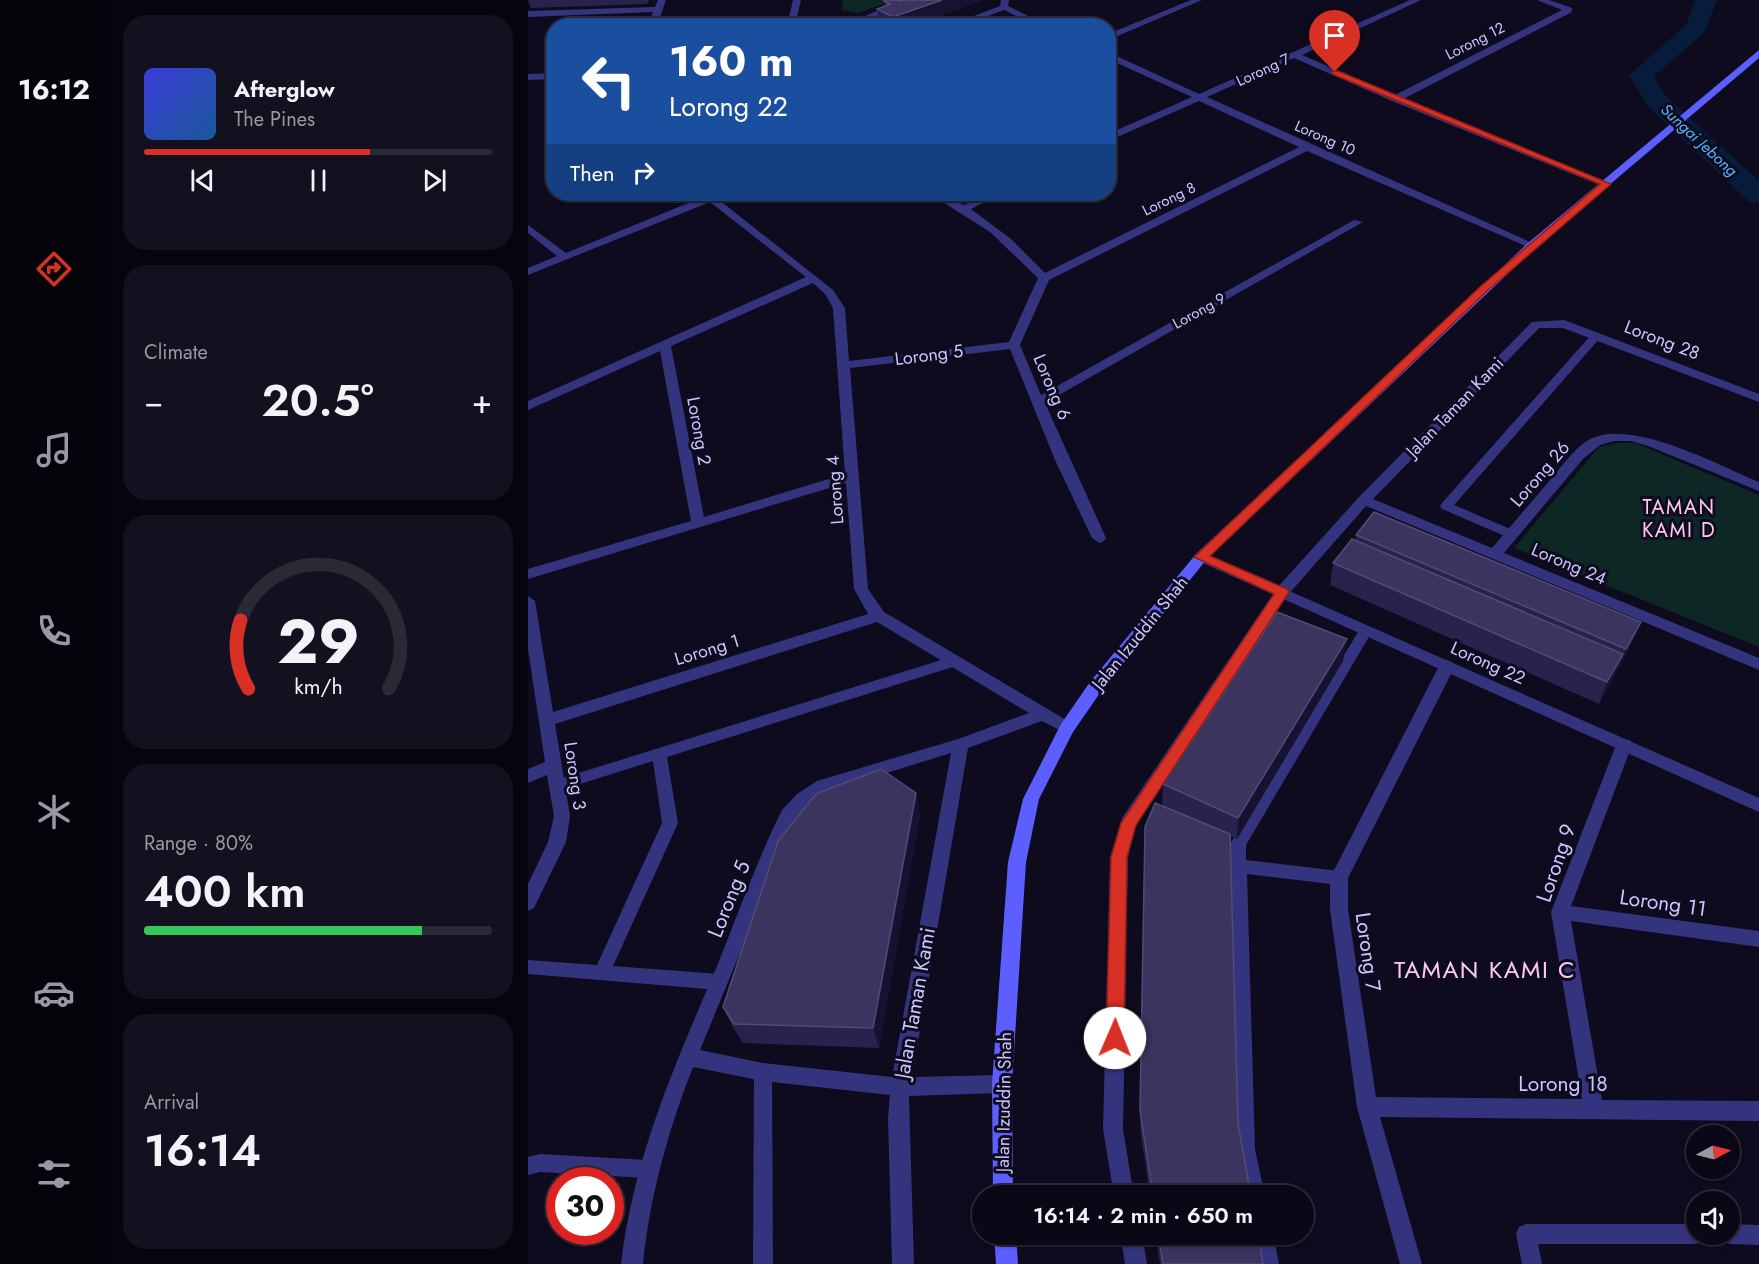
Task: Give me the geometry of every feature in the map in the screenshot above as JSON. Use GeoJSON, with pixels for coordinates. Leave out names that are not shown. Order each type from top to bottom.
{"type":"FeatureCollection","features":[{"type":"Feature","properties":{"kind":"main road","name":"Jalan Izuddin Shah"},"geometry":{"type":"LineString","coordinates":[[1003,1185],[1002,1084],[1017,862],[1031,799],[1066,728],[1096,686],[1201,557],[1532,245],[1759,53]]}},
{"type":"Feature","properties":{"kind":"main road"},"geometry":{"type":"LineString","coordinates":[[1006,1245],[1007,1264]]}},
{"type":"Feature","properties":{"kind":"street"},"geometry":{"type":"LineString","coordinates":[[793,18],[797,0]]}},
{"type":"Feature","properties":{"kind":"street"},"geometry":{"type":"LineString","coordinates":[[1167,0],[1182,6]]}},
{"type":"Feature","properties":{"kind":"street"},"geometry":{"type":"LineString","coordinates":[[1116,34],[1198,0]]}},
{"type":"Feature","properties":{"kind":"street","name":"Lorong 12"},"geometry":{"type":"LineString","coordinates":[[1395,99],[1569,10],[1541,0]]}},
{"type":"Feature","properties":{"kind":"street","name":"Lorong 7"},"geometry":{"type":"LineString","coordinates":[[1116,135],[1412,1]]}},
{"type":"Feature","properties":{"kind":"street"},"geometry":{"type":"LineString","coordinates":[[970,18],[1004,3],[1031,18]]}},
{"type":"Feature","properties":{"kind":"street"},"geometry":{"type":"LineString","coordinates":[[528,14],[660,4]]}},
{"type":"Feature","properties":{"kind":"street"},"geometry":{"type":"LineString","coordinates":[[1295,55],[1395,99],[1606,184]]}},
{"type":"Feature","properties":{"kind":"street","name":"Lorong 10"},"geometry":{"type":"LineString","coordinates":[[1116,59],[1307,147],[1532,245]]}},
{"type":"Feature","properties":{"kind":"street"},"geometry":{"type":"LineString","coordinates":[[528,77],[546,76]]}},
{"type":"Feature","properties":{"kind":"street","name":"Lorong 8"},"geometry":{"type":"LineString","coordinates":[[1044,278],[1307,147]]}},
{"type":"Feature","properties":{"kind":"street"},"geometry":{"type":"LineString","coordinates":[[528,272],[698,201]]}},
{"type":"Feature","properties":{"kind":"street","name":"Lorong 4"},"geometry":{"type":"LineString","coordinates":[[719,201],[814,278],[829,292],[839,308],[861,589],[870,606],[879,616],[1066,728]]}},
{"type":"Feature","properties":{"kind":"street"},"geometry":{"type":"LineString","coordinates":[[950,201],[966,208],[1009,241],[1044,278]]}},
{"type":"Feature","properties":{"kind":"street"},"geometry":{"type":"LineString","coordinates":[[966,208],[981,201]]}},
{"type":"Feature","properties":{"kind":"street","name":"Lorong 9"},"geometry":{"type":"LineString","coordinates":[[1039,401],[1358,222]]}},
{"type":"Feature","properties":{"kind":"street"},"geometry":{"type":"LineString","coordinates":[[528,228],[564,257]]}},
{"type":"Feature","properties":{"kind":"street"},"geometry":{"type":"LineString","coordinates":[[528,406],[814,278]]}},
{"type":"Feature","properties":{"kind":"street","name":"Lorong 6"},"geometry":{"type":"LineString","coordinates":[[1044,278],[1014,345],[1062,460],[1099,538]]}},
{"type":"Feature","properties":{"kind":"street","name":"Lorong 28"},"geometry":{"type":"LineString","coordinates":[[1551,322],[1564,324],[1759,398]]}},
{"type":"Feature","properties":{"kind":"street","name":"Jalan Taman Kami"},"geometry":{"type":"LineString","coordinates":[[1364,500],[1536,325],[1551,322]]}},
{"type":"Feature","properties":{"kind":"street","name":"Lorong 2"},"geometry":{"type":"LineString","coordinates":[[665,344],[698,523]]}},
{"type":"Feature","properties":{"kind":"street","name":"Lorong 5"},"geometry":{"type":"LineString","coordinates":[[843,365],[1014,345]]}},
{"type":"Feature","properties":{"kind":"street","name":"Lorong 26"},"geometry":{"type":"LineString","coordinates":[[1495,554],[1578,456],[1595,442],[1614,437],[1631,437],[1653,443],[1759,487]]}},
{"type":"Feature","properties":{"kind":"street"},"geometry":{"type":"LineString","coordinates":[[528,574],[852,477]]}},
{"type":"Feature","properties":{"kind":"street"},"geometry":{"type":"LineString","coordinates":[[1122,1185],[1113,1129],[1119,857],[1128,823],[1282,592],[1364,500]]}},
{"type":"Feature","properties":{"kind":"street","name":"Lorong 24"},"geometry":{"type":"LineString","coordinates":[[1364,500],[1759,664]]}},
{"type":"Feature","properties":{"kind":"street","name":"Lorong 22"},"geometry":{"type":"LineString","coordinates":[[1201,557],[1759,805]]}},
{"type":"Feature","properties":{"kind":"street","name":"Lorong 3"},"geometry":{"type":"LineString","coordinates":[[528,601],[558,785],[561,829],[528,903]]}},
{"type":"Feature","properties":{"kind":"street","name":"Lorong 1"},"geometry":{"type":"LineString","coordinates":[[547,720],[879,616]]}},
{"type":"Feature","properties":{"kind":"street","name":"Lorong 7"},"geometry":{"type":"LineString","coordinates":[[1411,1264],[1367,1107],[1339,909],[1339,878],[1447,666]]}},
{"type":"Feature","properties":{"kind":"street","name":"Lorong 5"},"geometry":{"type":"LineString","coordinates":[[632,1264],[638,1208],[647,1169],[687,1056],[788,815],[803,799],[823,786],[961,744],[1044,714]]}},
{"type":"Feature","properties":{"kind":"street","name":"Jalan Taman Kami"},"geometry":{"type":"LineString","coordinates":[[903,1264],[898,1118],[900,1087],[961,744]]}},
{"type":"Feature","properties":{"kind":"street","name":"Lorong 9"},"geometry":{"type":"LineString","coordinates":[[1593,1108],[1560,912],[1624,745]]}},
{"type":"Feature","properties":{"kind":"street"},"geometry":{"type":"LineString","coordinates":[[528,776],[554,766]]}},
{"type":"Feature","properties":{"kind":"street","name":"Lorong 11"},"geometry":{"type":"LineString","coordinates":[[1560,912],[1759,939]]}},
{"type":"Feature","properties":{"kind":"street"},"geometry":{"type":"LineString","coordinates":[[687,1056],[763,1072],[900,1087],[1002,1084]]}},
{"type":"Feature","properties":{"kind":"street","name":"Lorong 18"},"geometry":{"type":"LineString","coordinates":[[1367,1107],[1759,1111]]}},
{"type":"Feature","properties":{"kind":"street"},"geometry":{"type":"LineString","coordinates":[[1133,1245],[1136,1264]]}},
{"type":"Feature","properties":{"kind":"lane"},"geometry":{"type":"LineString","coordinates":[[865,18],[909,0]]}},
{"type":"Feature","properties":{"kind":"lane"},"geometry":{"type":"LineString","coordinates":[[1511,534],[1446,506],[1596,336]]}},
{"type":"Feature","properties":{"kind":"lane"},"geometry":{"type":"LineString","coordinates":[[1254,1185],[1246,1149],[1238,866],[1233,842],[1366,630]]}},
{"type":"Feature","properties":{"kind":"lane"},"geometry":{"type":"LineString","coordinates":[[558,785],[954,661]]}},
{"type":"Feature","properties":{"kind":"lane"},"geometry":{"type":"LineString","coordinates":[[602,973],[670,823],[659,752]]}},
{"type":"Feature","properties":{"kind":"lane"},"geometry":{"type":"LineString","coordinates":[[1139,805],[1159,813]]}},
{"type":"Feature","properties":{"kind":"lane"},"geometry":{"type":"LineString","coordinates":[[1238,866],[1339,878]]}},
{"type":"Feature","properties":{"kind":"lane"},"geometry":{"type":"LineString","coordinates":[[528,967],[719,982]]}},
{"type":"Feature","properties":{"kind":"lane"},"geometry":{"type":"LineString","coordinates":[[763,1072],[763,1264]]}},
{"type":"Feature","properties":{"kind":"lane"},"geometry":{"type":"LineString","coordinates":[[528,1166],[540,1163],[647,1169]]}},
{"type":"Feature","properties":{"kind":"lane"},"geometry":{"type":"LineString","coordinates":[[1532,1264],[1526,1234],[1686,1234]]}},
{"type":"Feature","properties":{"kind":"lane"},"geometry":{"type":"LineString","coordinates":[[1740,1234],[1759,1234]]}},
{"type":"Feature","properties":{"kind":"lane"},"geometry":{"type":"LineString","coordinates":[[1265,1245],[1269,1264]]}},
{"type":"Feature","properties":{"kind":"green space"},"geometry":{"type":"Polygon","coordinates":[[[843,0],[895,0],[858,13],[842,10],[843,0]]]}},
{"type":"Feature","properties":{"kind":"green space"},"geometry":{"type":"Polygon","coordinates":[[[1616,443],[1635,443],[1759,495],[1759,647],[1514,548],[1599,447],[1616,443]]]}},
{"type":"Feature","properties":{"kind":"building"},"geometry":{"type":"Polygon","coordinates":[[[942,0],[893,17],[877,9],[890,4],[884,1],[942,0]]]}},
{"type":"Feature","properties":{"kind":"building"},"geometry":{"type":"Polygon","coordinates":[[[1374,512],[1641,622],[1626,649],[1356,535],[1374,512]]]}},
{"type":"Feature","properties":{"kind":"building"},"geometry":{"type":"Polygon","coordinates":[[[1352,539],[1623,654],[1607,682],[1333,563],[1352,539]]]}},
{"type":"Feature","properties":{"kind":"building"},"geometry":{"type":"Polygon","coordinates":[[[1277,612],[1347,639],[1238,818],[1163,784],[1277,612]]]}},
{"type":"Feature","properties":{"kind":"building"},"geometry":{"type":"Polygon","coordinates":[[[881,769],[916,793],[873,1028],[734,1024],[723,1007],[778,841],[816,794],[881,769]]]}},
{"type":"Feature","properties":{"kind":"building"},"geometry":{"type":"Polygon","coordinates":[[[1155,803],[1230,834],[1238,1124],[1249,1185],[1151,1185],[1140,1110],[1145,827],[1155,803]]]}},
{"type":"Feature","properties":{"kind":"building"},"geometry":{"type":"Polygon","coordinates":[[[1160,1245],[1260,1245],[1263,1264],[1163,1264],[1160,1245]]]}},
{"type":"Feature","properties":{"kind":"waterway","name":"Sungai Jebong"},"geometry":{"type":"LineString","coordinates":[[1706,0],[1696,28],[1641,75],[1657,101],[1759,196]]}},
{"type":"Feature","properties":{"kind":"district","name":"TAMAN KAMI D"},"geometry":{"type":"Point","coordinates":[1679,518]}},
{"type":"Feature","properties":{"kind":"district","name":"TAMAN KAMI C"},"geometry":{"type":"Point","coordinates":[1485,969]}},
{"type":"Feature","properties":{"kind":"route"},"geometry":{"type":"LineString","coordinates":[[1115,1038],[1119,857],[1128,823],[1282,592],[1201,557],[1485,288],[1532,245],[1606,184],[1395,99],[1335,72]]}}]}
